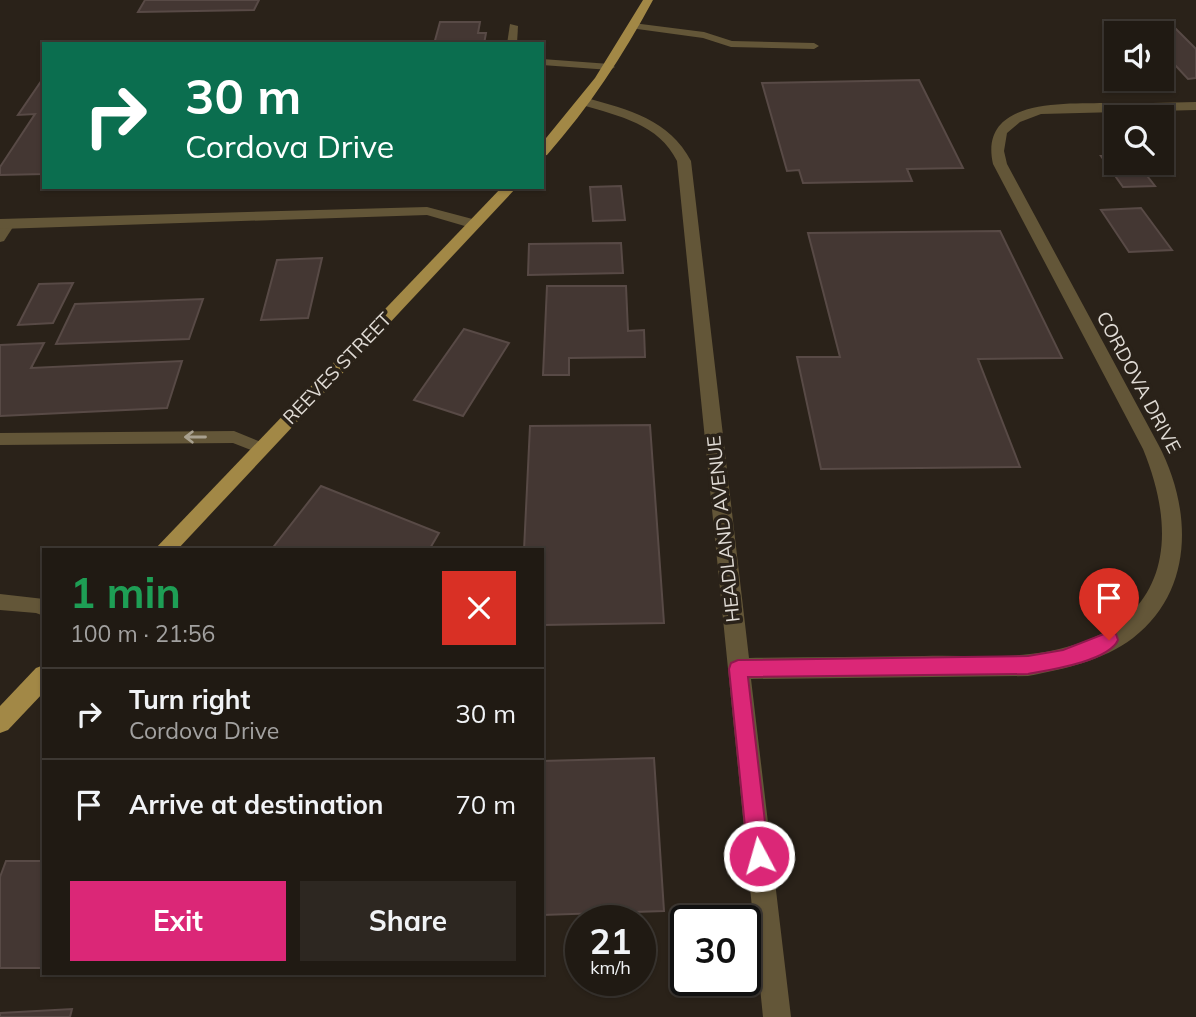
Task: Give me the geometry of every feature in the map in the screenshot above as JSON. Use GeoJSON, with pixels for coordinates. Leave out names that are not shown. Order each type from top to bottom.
{"type":"FeatureCollection","features":[{"type":"Feature","properties":{"kind":"main road"},"geometry":{"type":"LineString","coordinates":[[544,150],[586,102],[610,67],[648,0]]}},
{"type":"Feature","properties":{"kind":"main road","name":"REEVES STREET"},"geometry":{"type":"LineString","coordinates":[[166,548],[508,189]]}},
{"type":"Feature","properties":{"kind":"main road"},"geometry":{"type":"LineString","coordinates":[[0,722],[42,678]]}},
{"type":"Feature","properties":{"kind":"street","name":"HEADLAND AVENUE"},"geometry":{"type":"LineString","coordinates":[[586,102],[656,127],[675,143],[684,161],[776,1017]]}},
{"type":"Feature","properties":{"kind":"street","name":"CORDOVA DRIVE"},"geometry":{"type":"LineString","coordinates":[[738,669],[1028,665],[1063,659],[1096,648],[1123,632],[1144,612],[1161,590],[1170,567],[1175,532],[1171,496],[1152,449],[1000,164],[996,146],[1002,130],[1009,123],[1040,110],[1065,107],[1196,106]]}},
{"type":"Feature","properties":{"kind":"street"},"geometry":{"type":"LineString","coordinates":[[4,224],[426,211],[475,224]]}},
{"type":"Feature","properties":{"kind":"lane"},"geometry":{"type":"LineString","coordinates":[[512,42],[513,26]]}},
{"type":"Feature","properties":{"kind":"lane"},"geometry":{"type":"LineString","coordinates":[[633,26],[705,35],[731,44],[814,46]]}},
{"type":"Feature","properties":{"kind":"lane"},"geometry":{"type":"LineString","coordinates":[[544,62],[610,67]]}},
{"type":"Feature","properties":{"kind":"lane"},"geometry":{"type":"LineString","coordinates":[[0,238],[4,224]]}},
{"type":"Feature","properties":{"kind":"lane"},"geometry":{"type":"LineString","coordinates":[[0,439],[234,437],[261,448]]}},
{"type":"Feature","properties":{"kind":"lane"},"geometry":{"type":"LineString","coordinates":[[0,602],[42,607]]}},
{"type":"Feature","properties":{"kind":"building"},"geometry":{"type":"Polygon","coordinates":[[[145,0],[259,0],[254,10],[138,12],[145,0]]]}},
{"type":"Feature","properties":{"kind":"building"},"geometry":{"type":"Polygon","coordinates":[[[440,22],[480,22],[478,33],[486,33],[484,42],[435,42],[440,22]]]}},
{"type":"Feature","properties":{"kind":"building"},"geometry":{"type":"Polygon","coordinates":[[[1174,27],[1196,49],[1196,78],[1188,79],[1174,64],[1174,27]]]}},
{"type":"Feature","properties":{"kind":"building"},"geometry":{"type":"Polygon","coordinates":[[[42,80],[42,174],[0,175],[0,167],[35,114],[18,115],[42,80]]]}},
{"type":"Feature","properties":{"kind":"building"},"geometry":{"type":"Polygon","coordinates":[[[919,80],[963,168],[907,169],[912,181],[803,183],[799,170],[787,171],[762,83],[919,80]]]}},
{"type":"Feature","properties":{"kind":"building"},"geometry":{"type":"Polygon","coordinates":[[[1114,175],[1146,175],[1155,186],[1123,187],[1114,175]]]}},
{"type":"Feature","properties":{"kind":"building"},"geometry":{"type":"Polygon","coordinates":[[[621,186],[625,220],[593,221],[590,187],[621,186]]]}},
{"type":"Feature","properties":{"kind":"building"},"geometry":{"type":"Polygon","coordinates":[[[1141,208],[1172,250],[1129,252],[1101,210],[1141,208]]]}},
{"type":"Feature","properties":{"kind":"building"},"geometry":{"type":"Polygon","coordinates":[[[1000,231],[1062,358],[978,359],[1020,467],[821,469],[797,357],[840,357],[808,233],[1000,231]]]}},
{"type":"Feature","properties":{"kind":"building"},"geometry":{"type":"Polygon","coordinates":[[[621,243],[623,273],[528,275],[529,244],[621,243]]]}},
{"type":"Feature","properties":{"kind":"building"},"geometry":{"type":"Polygon","coordinates":[[[322,258],[308,318],[261,320],[277,260],[322,258]]]}},
{"type":"Feature","properties":{"kind":"building"},"geometry":{"type":"Polygon","coordinates":[[[73,283],[53,323],[18,325],[39,284],[73,283]]]}},
{"type":"Feature","properties":{"kind":"building"},"geometry":{"type":"Polygon","coordinates":[[[547,286],[626,286],[628,331],[644,330],[645,357],[569,358],[569,375],[543,375],[547,286]]]}},
{"type":"Feature","properties":{"kind":"building"},"geometry":{"type":"Polygon","coordinates":[[[203,299],[189,339],[56,344],[75,304],[203,299]]]}},
{"type":"Feature","properties":{"kind":"building"},"geometry":{"type":"Polygon","coordinates":[[[464,329],[509,343],[463,416],[414,400],[464,329]]]}},
{"type":"Feature","properties":{"kind":"building"},"geometry":{"type":"Polygon","coordinates":[[[44,343],[31,368],[182,361],[167,408],[0,416],[0,345],[44,343]]]}},
{"type":"Feature","properties":{"kind":"building"},"geometry":{"type":"Polygon","coordinates":[[[650,425],[664,623],[544,625],[544,548],[524,548],[530,426],[650,425]]]}},
{"type":"Feature","properties":{"kind":"building"},"geometry":{"type":"Polygon","coordinates":[[[321,486],[439,533],[430,548],[273,548],[321,486]]]}},
{"type":"Feature","properties":{"kind":"building"},"geometry":{"type":"Polygon","coordinates":[[[654,758],[664,911],[656,911],[656,905],[565,905],[565,914],[544,915],[544,761],[654,758]]]}},
{"type":"Feature","properties":{"kind":"building"},"geometry":{"type":"Polygon","coordinates":[[[6,861],[42,861],[42,968],[0,968],[0,877],[6,861]]]}},
{"type":"Feature","properties":{"kind":"building"},"geometry":{"type":"Polygon","coordinates":[[[72,1009],[70,1017],[0,1017],[0,1013],[72,1009]]]}},
{"type":"Feature","properties":{"kind":"route"},"geometry":{"type":"LineString","coordinates":[[759,856],[738,669],[1028,665],[1063,659],[1096,648],[1109,640]]}}]}
